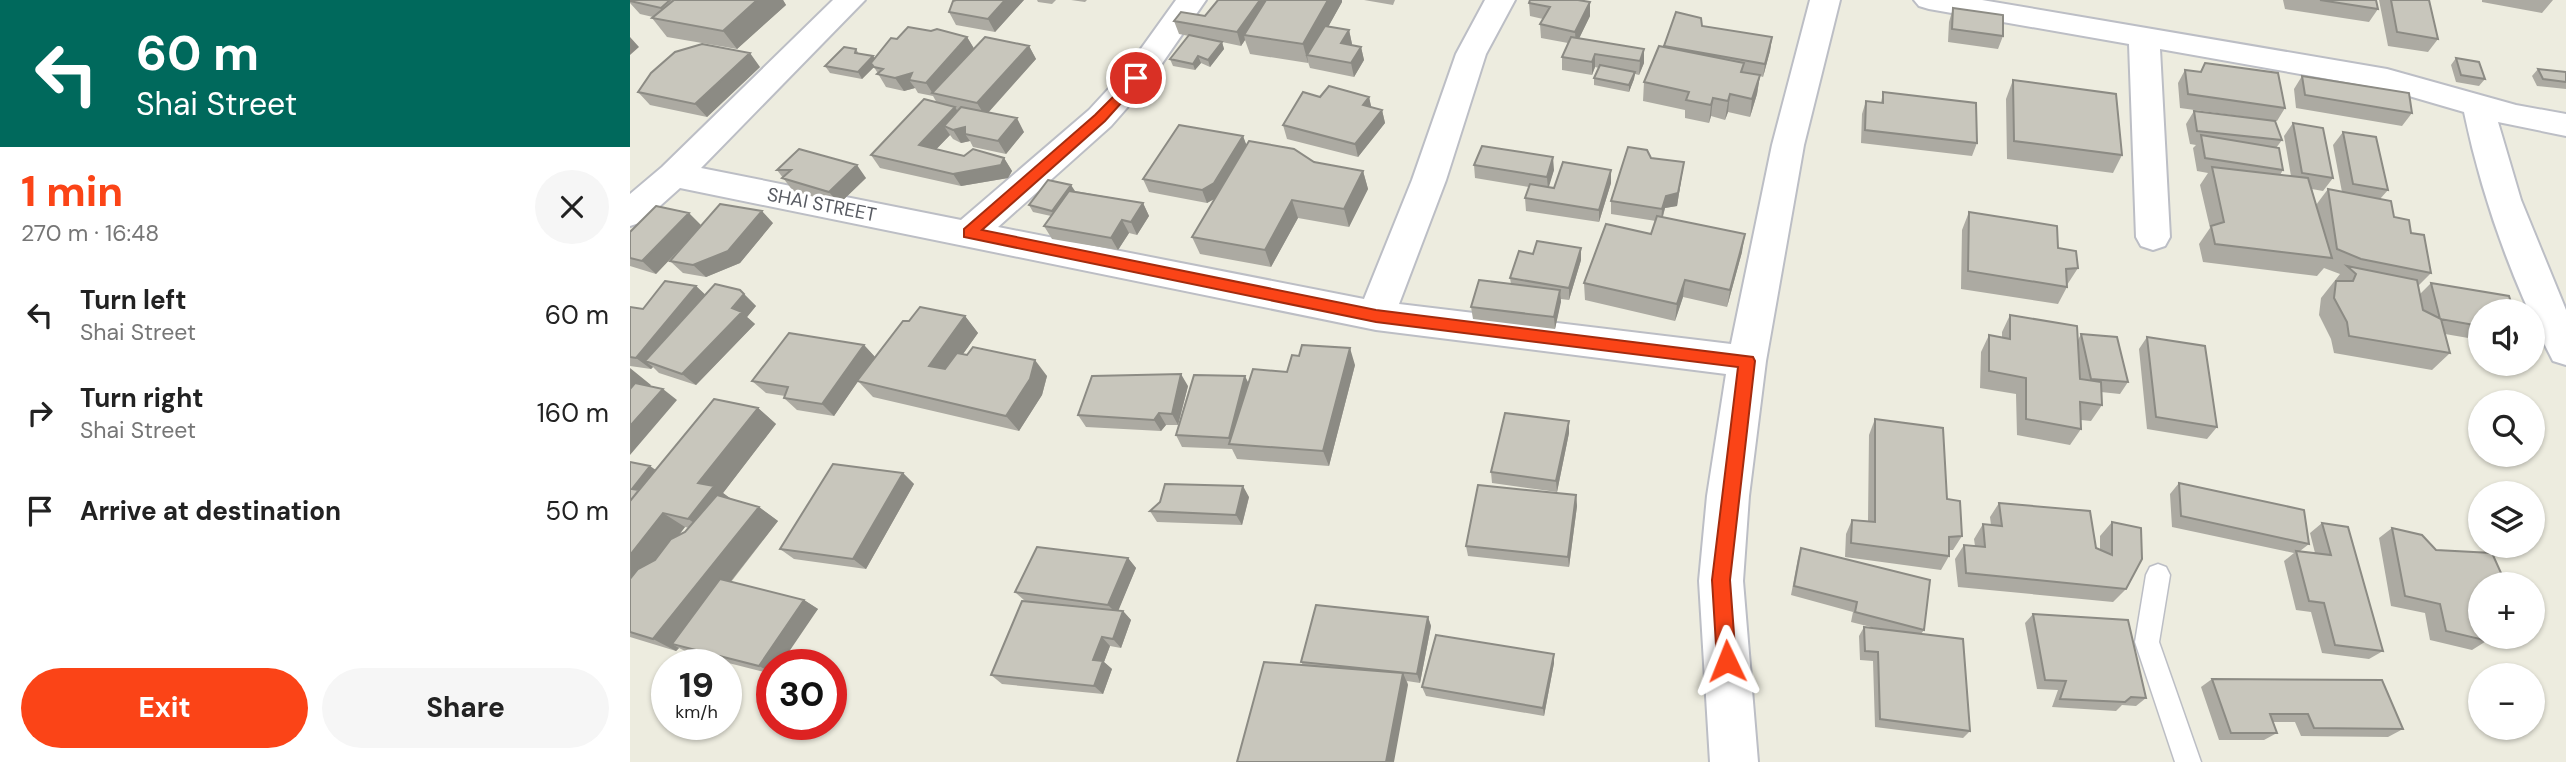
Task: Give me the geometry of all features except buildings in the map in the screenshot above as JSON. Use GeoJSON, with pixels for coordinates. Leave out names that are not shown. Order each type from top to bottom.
{"type":"FeatureCollection","features":[{"type":"Feature","properties":{"kind":"street"},"geometry":{"type":"LineString","coordinates":[[630,213],[674,175],[850,0]]}},
{"type":"Feature","properties":{"kind":"street"},"geometry":{"type":"LineString","coordinates":[[969,233],[1100,118],[1136,78],[1191,0]]}},
{"type":"Feature","properties":{"kind":"street"},"geometry":{"type":"LineString","coordinates":[[1376,316],[1429,180],[1471,54],[1500,0]]}},
{"type":"Feature","properties":{"kind":"street"},"geometry":{"type":"LineString","coordinates":[[1734,762],[1721,580],[1747,361],[1788,145],[1825,0]]}},
{"type":"Feature","properties":{"kind":"street"},"geometry":{"type":"LineString","coordinates":[[1928,0],[2387,79],[2479,106],[2566,125]]}},
{"type":"Feature","properties":{"kind":"street"},"geometry":{"type":"LineString","coordinates":[[2144,37],[2152,237]]}},
{"type":"Feature","properties":{"kind":"street"},"geometry":{"type":"LineString","coordinates":[[2479,106],[2501,190],[2566,350]]}},
{"type":"Feature","properties":{"kind":"street","name":"SHAI STREET"},"geometry":{"type":"LineString","coordinates":[[674,175],[1376,316],[1747,361]]}},
{"type":"Feature","properties":{"kind":"lane"},"geometry":{"type":"LineString","coordinates":[[2158,575],[2147,642],[2188,762]]}},
{"type":"Feature","properties":{"kind":"route"},"geometry":{"type":"LineString","coordinates":[[1136,78],[1100,118],[969,233],[1376,316],[1747,361],[1728,496],[1721,580],[1727,661]]}}]}
